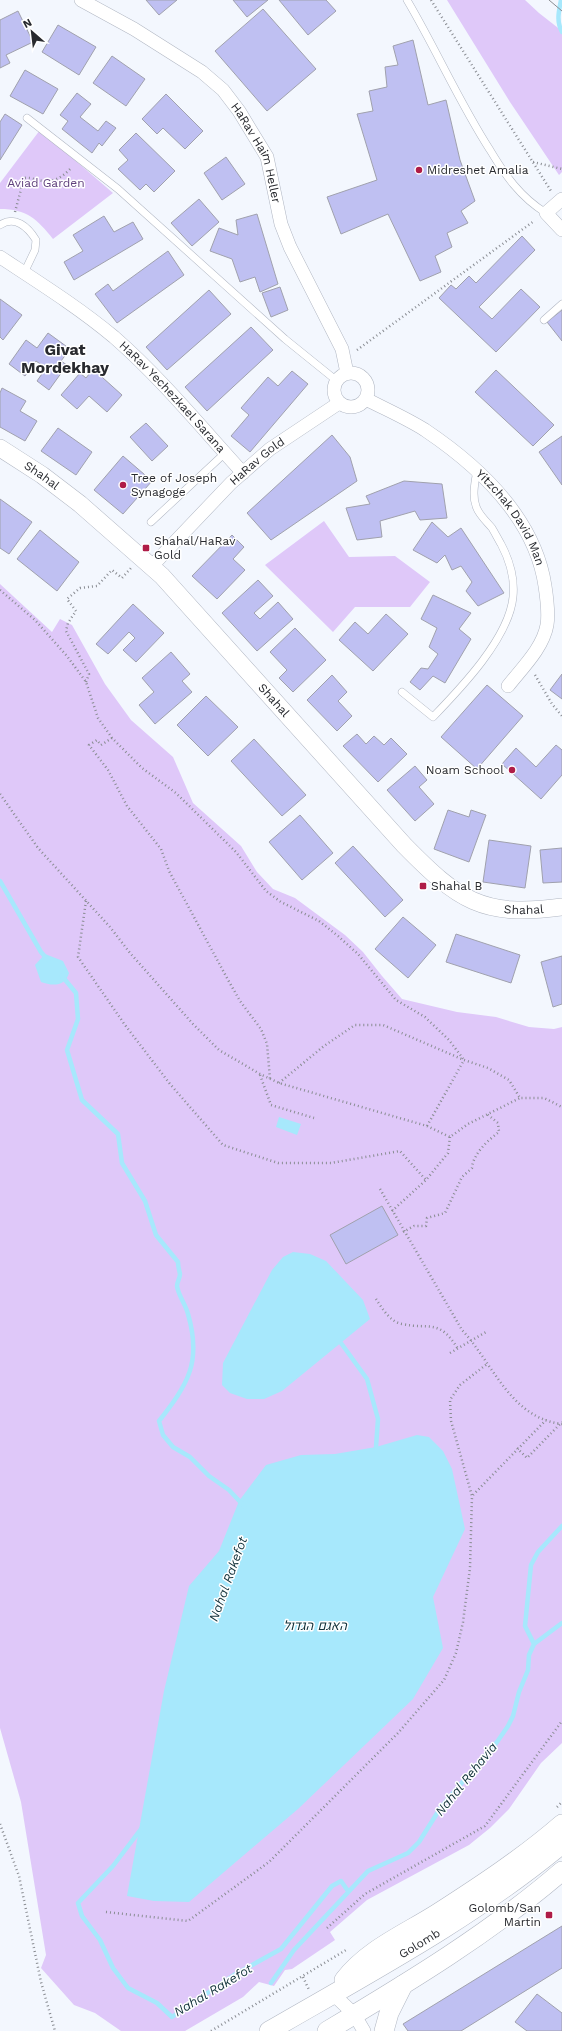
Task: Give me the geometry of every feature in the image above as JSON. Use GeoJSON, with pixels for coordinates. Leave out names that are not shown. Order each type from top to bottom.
{"type":"FeatureCollection","features":[{"type":"Feature","properties":{"kind":"main road"},"geometry":{"type":"LineString","coordinates":[[333,1994],[350,1972],[376,1950],[438,1913],[500,1872],[562,1824]]}},
{"type":"Feature","properties":{"kind":"main road","name":"Golomb"},"geometry":{"type":"LineString","coordinates":[[269,2031],[454,1922],[502,1891],[562,1844]]}},
{"type":"Feature","properties":{"kind":"main road"},"geometry":{"type":"LineString","coordinates":[[342,2025],[466,1945],[554,1880],[562,1871]]}},
{"type":"Feature","properties":{"kind":"main road"},"geometry":{"type":"LineString","coordinates":[[384,2031],[389,2013],[403,1985]]}},
{"type":"Feature","properties":{"kind":"street","name":"HaRav Haim Heller"},"geometry":{"type":"LineString","coordinates":[[81,0],[134,29],[202,72],[223,90],[239,111],[266,157],[281,224],[290,247],[342,348],[344,359],[342,377]]}},
{"type":"Feature","properties":{"kind":"street"},"geometry":{"type":"LineString","coordinates":[[557,196],[543,215],[562,230]]}},
{"type":"Feature","properties":{"kind":"street","name":"HaRav Yechezkael Sarana"},"geometry":{"type":"LineString","coordinates":[[0,257],[65,300],[114,337],[171,393],[243,473]]}},
{"type":"Feature","properties":{"kind":"street"},"geometry":{"type":"LineString","coordinates":[[359,375],[364,378],[368,387],[366,399],[356,407],[344,406],[339,403],[334,392],[342,377],[359,375]]}},
{"type":"Feature","properties":{"kind":"street","name":"Yitzchak David Man"},"geometry":{"type":"LineString","coordinates":[[366,399],[424,430],[477,470],[486,478],[513,512],[532,542],[543,572],[547,604],[547,626],[537,649],[508,686]]}},
{"type":"Feature","properties":{"kind":"street","name":"HaRav Gold"},"geometry":{"type":"LineString","coordinates":[[151,567],[243,473],[270,449],[339,403]]}},
{"type":"Feature","properties":{"kind":"street","name":"Shahal"},"geometry":{"type":"LineString","coordinates":[[0,448],[42,475],[80,504],[151,567],[434,875],[469,900],[492,908],[532,911],[562,907]]}},
{"type":"Feature","properties":{"kind":"street"},"geometry":{"type":"LineString","coordinates":[[333,1994],[342,2025],[364,2031]]}},
{"type":"Feature","properties":{"kind":"lane"},"geometry":{"type":"LineString","coordinates":[[407,0],[475,127],[508,178],[523,196],[543,215]]}},
{"type":"Feature","properties":{"kind":"lane"},"geometry":{"type":"LineString","coordinates":[[26,118],[118,189],[274,329],[342,377]]}},
{"type":"Feature","properties":{"kind":"lane"},"geometry":{"type":"LineString","coordinates":[[0,225],[7,220],[13,220],[29,230],[36,240],[35,250],[24,273]]}},
{"type":"Feature","properties":{"kind":"lane"},"geometry":{"type":"LineString","coordinates":[[544,320],[562,304]]}},
{"type":"Feature","properties":{"kind":"lane"},"geometry":{"type":"LineString","coordinates":[[151,522],[225,453]]}},
{"type":"Feature","properties":{"kind":"lane"},"geometry":{"type":"LineString","coordinates":[[402,692],[433,717],[462,687],[489,650],[504,625],[513,597],[512,573],[507,556],[493,530],[476,507],[474,493],[477,470]]}},
{"type":"Feature","properties":{"kind":"path"},"geometry":{"type":"LineString","coordinates":[[431,0],[532,162],[557,196]]}},
{"type":"Feature","properties":{"kind":"path"},"geometry":{"type":"LineString","coordinates":[[13,220],[16,200],[24,178],[33,177],[46,181],[66,175],[79,158]]}},
{"type":"Feature","properties":{"kind":"path"},"geometry":{"type":"LineString","coordinates":[[532,162],[562,169]]}},
{"type":"Feature","properties":{"kind":"path"},"geometry":{"type":"LineString","coordinates":[[344,359],[543,215]]}},
{"type":"Feature","properties":{"kind":"path"},"geometry":{"type":"LineString","coordinates":[[86,682],[89,674],[66,631],[68,623],[76,611],[66,599],[80,588],[97,586],[112,570],[122,578]]}},
{"type":"Feature","properties":{"kind":"path"},"geometry":{"type":"LineString","coordinates":[[0,590],[46,632],[86,682],[98,718],[112,738],[142,768],[176,793],[236,852],[266,891],[281,902],[319,921],[338,936],[358,954],[396,1000],[425,1017],[449,1040],[464,1060]]}},
{"type":"Feature","properties":{"kind":"path"},"geometry":{"type":"LineString","coordinates":[[528,661],[552,704],[562,716]]}},
{"type":"Feature","properties":{"kind":"path"},"geometry":{"type":"LineString","coordinates":[[112,738],[101,745],[97,740],[89,745],[108,770],[127,806],[161,849],[169,871],[227,978],[240,1001],[262,1029],[267,1044],[270,1079]]}},
{"type":"Feature","properties":{"kind":"path"},"geometry":{"type":"LineString","coordinates":[[0,794],[38,848],[110,927],[130,954],[219,1050],[260,1074],[279,1083],[427,1126],[450,1137]]}},
{"type":"Feature","properties":{"kind":"path"},"geometry":{"type":"LineString","coordinates":[[86,901],[78,957],[125,1025],[170,1084],[223,1145],[278,1163],[331,1163],[400,1151],[426,1180]]}},
{"type":"Feature","properties":{"kind":"path"},"geometry":{"type":"LineString","coordinates":[[279,1083],[324,1046],[355,1025],[384,1025],[464,1060],[488,1068],[509,1080],[520,1098]]}},
{"type":"Feature","properties":{"kind":"path"},"geometry":{"type":"LineString","coordinates":[[427,1126],[464,1060]]}},
{"type":"Feature","properties":{"kind":"path"},"geometry":{"type":"LineString","coordinates":[[260,1074],[271,1105],[314,1118]]}},
{"type":"Feature","properties":{"kind":"path"},"geometry":{"type":"LineString","coordinates":[[450,1137],[487,1114],[520,1098],[544,1098],[562,1107]]}},
{"type":"Feature","properties":{"kind":"path"},"geometry":{"type":"LineString","coordinates":[[403,1232],[414,1226],[426,1226],[427,1218],[445,1213],[462,1177],[472,1168],[472,1160],[498,1132],[498,1123],[487,1114]]}},
{"type":"Feature","properties":{"kind":"path"},"geometry":{"type":"LineString","coordinates":[[392,1212],[426,1180],[448,1152],[450,1137]]}},
{"type":"Feature","properties":{"kind":"path"},"geometry":{"type":"LineString","coordinates":[[380,1189],[403,1232],[462,1330],[472,1340],[510,1396],[536,1415],[546,1420],[561,1423]]}},
{"type":"Feature","properties":{"kind":"path"},"geometry":{"type":"LineString","coordinates":[[376,1299],[386,1314],[394,1320],[402,1324],[435,1326],[450,1336],[458,1349]]}},
{"type":"Feature","properties":{"kind":"path"},"geometry":{"type":"LineString","coordinates":[[450,1353],[486,1332]]}},
{"type":"Feature","properties":{"kind":"path"},"geometry":{"type":"LineString","coordinates":[[106,1912],[188,1921],[269,1862],[398,1733],[444,1680],[456,1653],[463,1622],[470,1568],[472,1496],[450,1421],[450,1400],[460,1385],[487,1364]]}},
{"type":"Feature","properties":{"kind":"path"},"geometry":{"type":"LineString","coordinates":[[472,1496],[517,1448],[546,1420]]}},
{"type":"Feature","properties":{"kind":"path"},"geometry":{"type":"LineString","coordinates":[[517,1448],[527,1458],[561,1423]]}},
{"type":"Feature","properties":{"kind":"path"},"geometry":{"type":"LineString","coordinates":[[327,1928],[365,1894],[485,1826],[562,1722]]}},
{"type":"Feature","properties":{"kind":"path"},"geometry":{"type":"LineString","coordinates":[[0,1824],[19,1876],[41,1982],[55,2031]]}},
{"type":"Feature","properties":{"kind":"green space"},"geometry":{"type":"Polygon","coordinates":[[[447,0],[525,0],[562,31],[562,172],[559,175],[510,102],[447,0]]]}},
{"type":"Feature","properties":{"kind":"green space","name":"Aviad Garden"},"geometry":{"type":"Polygon","coordinates":[[[40,130],[113,193],[53,239],[31,216],[9,209],[0,209],[0,183],[40,130]]]}},
{"type":"Feature","properties":{"kind":"green space"},"geometry":{"type":"Polygon","coordinates":[[[324,521],[349,557],[395,556],[430,582],[410,607],[355,607],[333,632],[265,565],[324,521]]]}},
{"type":"Feature","properties":{"kind":"green space"},"geometry":{"type":"Polygon","coordinates":[[[0,584],[52,632],[60,619],[72,625],[105,684],[131,720],[173,757],[193,803],[241,846],[257,872],[273,889],[295,898],[345,935],[363,952],[402,999],[457,1012],[496,1017],[529,1027],[554,1029],[562,1027],[562,1743],[541,1763],[509,1809],[490,1828],[469,1845],[367,1900],[330,1932],[335,1940],[292,1969],[285,1970],[274,1986],[259,1982],[243,1997],[185,2031],[121,2031],[95,2013],[74,2005],[41,1968],[46,1955],[21,1802],[0,1728],[0,584]]]}},
{"type":"Feature","properties":{"kind":"water"},"geometry":{"type":"Polygon","coordinates":[[[45,954],[63,961],[69,973],[67,978],[61,983],[54,985],[41,982],[35,965],[45,954]]]}},
{"type":"Feature","properties":{"kind":"water"},"geometry":{"type":"Polygon","coordinates":[[[279,1117],[301,1124],[297,1135],[276,1127],[279,1117]]]}},
{"type":"Feature","properties":{"kind":"water"},"geometry":{"type":"Polygon","coordinates":[[[293,1252],[310,1254],[326,1261],[363,1300],[370,1319],[282,1391],[264,1399],[247,1399],[230,1393],[222,1385],[223,1363],[272,1270],[283,1257],[293,1252]]]}},
{"type":"Feature","properties":{"kind":"water","name":"האגם הגדול"},"geometry":{"type":"Polygon","coordinates":[[[417,1435],[429,1437],[443,1451],[452,1469],[465,1529],[433,1597],[443,1648],[413,1699],[298,1809],[189,1902],[154,1901],[127,1896],[164,1691],[189,1586],[219,1551],[239,1501],[266,1465],[301,1455],[335,1454],[376,1447],[417,1435]]]}},
{"type":"Feature","properties":{"kind":"building"},"geometry":{"type":"Polygon","coordinates":[[[146,0],[177,0],[159,15],[146,0]]]}},
{"type":"Feature","properties":{"kind":"building"},"geometry":{"type":"Polygon","coordinates":[[[233,0],[268,0],[247,17],[233,0]]]}},
{"type":"Feature","properties":{"kind":"building"},"geometry":{"type":"Polygon","coordinates":[[[279,0],[326,0],[336,11],[308,35],[279,0]]]}},
{"type":"Feature","properties":{"kind":"building"},"geometry":{"type":"Polygon","coordinates":[[[263,9],[316,69],[267,111],[215,51],[263,9]]]}},
{"type":"Feature","properties":{"kind":"building"},"geometry":{"type":"Polygon","coordinates":[[[18,11],[33,42],[6,55],[10,63],[0,68],[0,20],[18,11]]]}},
{"type":"Feature","properties":{"kind":"building"},"geometry":{"type":"Polygon","coordinates":[[[58,25],[96,47],[79,75],[42,52],[58,25]]]}},
{"type":"Feature","properties":{"kind":"building","name":"Midreshet Amalia"},"geometry":{"type":"Polygon","coordinates":[[[413,40],[428,105],[446,100],[460,160],[475,201],[461,211],[468,223],[447,233],[452,247],[435,256],[441,272],[420,281],[388,214],[341,234],[327,197],[377,180],[357,114],[373,111],[369,91],[387,87],[385,67],[398,65],[393,46],[413,40]]]}},
{"type":"Feature","properties":{"kind":"building"},"geometry":{"type":"Polygon","coordinates":[[[112,56],[145,79],[126,106],[93,83],[112,56]]]}},
{"type":"Feature","properties":{"kind":"building"},"geometry":{"type":"Polygon","coordinates":[[[25,70],[58,89],[43,114],[10,96],[25,70]]]}},
{"type":"Feature","properties":{"kind":"building"},"geometry":{"type":"Polygon","coordinates":[[[77,93],[91,104],[80,117],[98,131],[106,121],[116,128],[102,146],[99,143],[92,153],[62,129],[68,121],[60,115],[77,93]]]}},
{"type":"Feature","properties":{"kind":"building"},"geometry":{"type":"Polygon","coordinates":[[[166,94],[203,131],[185,149],[163,128],[157,134],[142,119],[166,94]]]}},
{"type":"Feature","properties":{"kind":"building"},"geometry":{"type":"Polygon","coordinates":[[[5,114],[22,125],[0,160],[0,122],[5,114]]]}},
{"type":"Feature","properties":{"kind":"building"},"geometry":{"type":"Polygon","coordinates":[[[136,133],[175,171],[154,192],[146,184],[140,190],[118,169],[128,160],[119,150],[136,133]]]}},
{"type":"Feature","properties":{"kind":"building"},"geometry":{"type":"Polygon","coordinates":[[[226,157],[245,184],[222,200],[204,173],[226,157]]]}},
{"type":"Feature","properties":{"kind":"building"},"geometry":{"type":"Polygon","coordinates":[[[199,199],[219,222],[192,246],[171,223],[199,199]]]}},
{"type":"Feature","properties":{"kind":"building"},"geometry":{"type":"Polygon","coordinates":[[[257,214],[278,284],[260,292],[255,277],[240,282],[232,259],[210,251],[219,228],[238,235],[236,220],[257,214]]]}},
{"type":"Feature","properties":{"kind":"building"},"geometry":{"type":"Polygon","coordinates":[[[104,216],[114,232],[133,222],[143,239],[74,280],[64,262],[83,251],[73,235],[104,216]]]}},
{"type":"Feature","properties":{"kind":"building"},"geometry":{"type":"Polygon","coordinates":[[[522,236],[535,250],[479,307],[492,319],[521,289],[540,307],[496,352],[439,298],[451,285],[456,289],[469,276],[476,283],[522,236]]]}},
{"type":"Feature","properties":{"kind":"building"},"geometry":{"type":"Polygon","coordinates":[[[168,251],[184,275],[117,323],[95,294],[108,284],[113,291],[168,251]]]}},
{"type":"Feature","properties":{"kind":"building"},"geometry":{"type":"Polygon","coordinates":[[[280,287],[288,310],[271,317],[262,293],[280,287]]]}},
{"type":"Feature","properties":{"kind":"building"},"geometry":{"type":"Polygon","coordinates":[[[209,290],[231,314],[167,370],[146,347],[209,290]]]}},
{"type":"Feature","properties":{"kind":"building"},"geometry":{"type":"Polygon","coordinates":[[[0,299],[22,315],[3,340],[0,337],[0,299]]]}},
{"type":"Feature","properties":{"kind":"building"},"geometry":{"type":"Polygon","coordinates":[[[562,310],[562,341],[547,322],[562,310]]]}},
{"type":"Feature","properties":{"kind":"building"},"geometry":{"type":"Polygon","coordinates":[[[251,327],[273,350],[207,411],[185,387],[251,327]]]}},
{"type":"Feature","properties":{"kind":"building"},"geometry":{"type":"Polygon","coordinates":[[[48,333],[70,349],[61,361],[67,365],[49,390],[37,381],[46,368],[36,361],[25,376],[9,364],[26,340],[37,348],[48,333]]]}},
{"type":"Feature","properties":{"kind":"building"},"geometry":{"type":"Polygon","coordinates":[[[93,369],[122,395],[107,412],[89,396],[77,409],[61,395],[80,373],[86,378],[93,369]]]}},
{"type":"Feature","properties":{"kind":"building"},"geometry":{"type":"Polygon","coordinates":[[[496,370],[554,425],[533,446],[475,392],[496,370]]]}},
{"type":"Feature","properties":{"kind":"building"},"geometry":{"type":"Polygon","coordinates":[[[292,371],[308,384],[250,452],[231,436],[249,415],[241,408],[268,377],[278,386],[292,371]]]}},
{"type":"Feature","properties":{"kind":"building"},"geometry":{"type":"Polygon","coordinates":[[[2,388],[26,401],[20,411],[37,421],[25,441],[0,427],[0,393],[2,388]]]}},
{"type":"Feature","properties":{"kind":"building"},"geometry":{"type":"Polygon","coordinates":[[[146,423],[168,446],[152,461],[130,437],[146,423]]]}},
{"type":"Feature","properties":{"kind":"building"},"geometry":{"type":"Polygon","coordinates":[[[58,428],[92,452],[76,475],[41,451],[58,428]]]}},
{"type":"Feature","properties":{"kind":"building"},"geometry":{"type":"Polygon","coordinates":[[[332,435],[350,457],[357,481],[271,540],[247,513],[332,435]]]}},
{"type":"Feature","properties":{"kind":"building"},"geometry":{"type":"Polygon","coordinates":[[[562,436],[562,485],[539,452],[562,436]]]}},
{"type":"Feature","properties":{"kind":"building","name":"Tree of Joseph Synagoge"},"geometry":{"type":"Polygon","coordinates":[[[123,456],[152,481],[123,514],[94,490],[123,456]]]}},
{"type":"Feature","properties":{"kind":"building"},"geometry":{"type":"Polygon","coordinates":[[[404,481],[442,484],[447,518],[420,520],[415,511],[380,521],[382,537],[357,540],[346,508],[370,504],[366,496],[404,481]]]}},
{"type":"Feature","properties":{"kind":"building"},"geometry":{"type":"Polygon","coordinates":[[[0,499],[32,522],[9,554],[0,548],[0,499]]]}},
{"type":"Feature","properties":{"kind":"building"},"geometry":{"type":"Polygon","coordinates":[[[432,522],[448,537],[461,528],[504,593],[478,606],[466,591],[472,582],[461,566],[452,570],[445,555],[437,563],[413,550],[432,522]]]}},
{"type":"Feature","properties":{"kind":"building"},"geometry":{"type":"Polygon","coordinates":[[[40,530],[79,562],[57,591],[17,559],[40,530]]]}},
{"type":"Feature","properties":{"kind":"building"},"geometry":{"type":"Polygon","coordinates":[[[232,535],[244,547],[233,559],[245,570],[217,599],[192,576],[232,535]]]}},
{"type":"Feature","properties":{"kind":"building"},"geometry":{"type":"Polygon","coordinates":[[[258,580],[273,596],[254,613],[260,619],[278,602],[293,619],[257,651],[222,613],[258,580]]]}},
{"type":"Feature","properties":{"kind":"building"},"geometry":{"type":"Polygon","coordinates":[[[433,595],[471,613],[459,629],[471,639],[445,683],[433,676],[420,690],[410,682],[421,668],[428,669],[438,654],[429,647],[437,628],[421,619],[433,595]]]}},
{"type":"Feature","properties":{"kind":"building"},"geometry":{"type":"Polygon","coordinates":[[[133,604],[164,633],[136,662],[123,650],[135,638],[129,632],[108,654],[96,644],[133,604]]]}},
{"type":"Feature","properties":{"kind":"building"},"geometry":{"type":"Polygon","coordinates":[[[386,614],[408,634],[373,671],[339,640],[355,622],[368,634],[386,614]]]}},
{"type":"Feature","properties":{"kind":"building"},"geometry":{"type":"Polygon","coordinates":[[[295,628],[326,660],[293,692],[279,678],[287,670],[270,652],[295,628]]]}},
{"type":"Feature","properties":{"kind":"building"},"geometry":{"type":"Polygon","coordinates":[[[171,652],[190,674],[182,681],[192,692],[155,724],[139,705],[154,692],[142,678],[171,652]]]}},
{"type":"Feature","properties":{"kind":"building"},"geometry":{"type":"Polygon","coordinates":[[[562,674],[562,699],[550,690],[562,674]]]}},
{"type":"Feature","properties":{"kind":"building"},"geometry":{"type":"Polygon","coordinates":[[[332,675],[347,692],[338,701],[352,716],[337,731],[307,700],[332,675]]]}},
{"type":"Feature","properties":{"kind":"building"},"geometry":{"type":"Polygon","coordinates":[[[487,685],[523,716],[477,769],[441,737],[487,685]]]}},
{"type":"Feature","properties":{"kind":"building"},"geometry":{"type":"Polygon","coordinates":[[[206,696],[238,727],[208,756],[177,725],[206,696]]]}},
{"type":"Feature","properties":{"kind":"building"},"geometry":{"type":"Polygon","coordinates":[[[357,734],[366,744],[374,736],[384,745],[391,738],[407,754],[378,782],[343,746],[357,734]]]}},
{"type":"Feature","properties":{"kind":"building"},"geometry":{"type":"Polygon","coordinates":[[[254,739],[306,795],[282,816],[231,761],[254,739]]]}},
{"type":"Feature","properties":{"kind":"building"},"geometry":{"type":"Polygon","coordinates":[[[556,745],[562,750],[562,775],[541,799],[502,764],[516,748],[536,767],[556,745]]]}},
{"type":"Feature","properties":{"kind":"building"},"geometry":{"type":"Polygon","coordinates":[[[415,766],[427,780],[419,787],[434,804],[415,821],[387,790],[415,766]]]}},
{"type":"Feature","properties":{"kind":"building"},"geometry":{"type":"Polygon","coordinates":[[[448,810],[469,817],[471,810],[486,815],[469,862],[434,849],[448,810]]]}},
{"type":"Feature","properties":{"kind":"building"},"geometry":{"type":"Polygon","coordinates":[[[300,815],[333,853],[302,880],[269,842],[300,815]]]}},
{"type":"Feature","properties":{"kind":"building"},"geometry":{"type":"Polygon","coordinates":[[[489,840],[531,846],[525,888],[483,882],[489,840]]]}},
{"type":"Feature","properties":{"kind":"building"},"geometry":{"type":"Polygon","coordinates":[[[353,846],[403,900],[385,917],[335,863],[353,846]]]}},
{"type":"Feature","properties":{"kind":"building"},"geometry":{"type":"Polygon","coordinates":[[[562,848],[562,882],[543,883],[540,850],[562,848]]]}},
{"type":"Feature","properties":{"kind":"building"},"geometry":{"type":"Polygon","coordinates":[[[403,917],[436,945],[408,978],[375,949],[403,917]]]}},
{"type":"Feature","properties":{"kind":"building"},"geometry":{"type":"Polygon","coordinates":[[[456,934],[520,955],[511,983],[446,962],[456,934]]]}},
{"type":"Feature","properties":{"kind":"building"},"geometry":{"type":"Polygon","coordinates":[[[562,956],[562,1004],[553,1007],[541,962],[562,956]]]}},
{"type":"Feature","properties":{"kind":"building"},"geometry":{"type":"Polygon","coordinates":[[[382,1206],[398,1235],[346,1264],[330,1235],[382,1206]]]}},
{"type":"Feature","properties":{"kind":"building"},"geometry":{"type":"Polygon","coordinates":[[[562,1926],[562,1968],[461,2031],[408,2031],[403,2024],[562,1926]]]}},
{"type":"Feature","properties":{"kind":"building"},"geometry":{"type":"Polygon","coordinates":[[[537,1994],[562,2013],[562,2031],[527,2031],[515,2022],[537,1994]]]}},
{"type":"Feature","properties":{"kind":"waterway","name":"Nahal Rehavia"},"geometry":{"type":"LineString","coordinates":[[561,0],[559,20],[562,32]]}},
{"type":"Feature","properties":{"kind":"waterway","name":"Nahal Rakefot"},"geometry":{"type":"LineString","coordinates":[[0,881],[41,952],[48,960]]}},
{"type":"Feature","properties":{"kind":"waterway","name":"Nahal Rakefot"},"geometry":{"type":"LineString","coordinates":[[62,976],[76,993],[78,1019],[67,1050],[82,1100],[118,1134],[122,1163],[145,1201],[156,1235],[178,1262],[180,1274],[177,1286],[187,1311],[192,1331],[193,1359],[185,1384],[159,1421],[163,1435],[173,1447],[190,1457],[209,1476],[229,1490],[244,1506]]}},
{"type":"Feature","properties":{"kind":"waterway"},"geometry":{"type":"LineString","coordinates":[[341,1343],[367,1379],[378,1419],[376,1447]]}},
{"type":"Feature","properties":{"kind":"waterway","name":"Nahal Rehavia"},"geometry":{"type":"LineString","coordinates":[[271,1983],[294,1950],[368,1871],[408,1853],[419,1842],[441,1807],[497,1742],[508,1726],[513,1716],[519,1692],[528,1670],[529,1655],[534,1644],[525,1626],[531,1565],[538,1552],[562,1526]]}},
{"type":"Feature","properties":{"kind":"waterway"},"geometry":{"type":"LineString","coordinates":[[534,1644],[562,1623]]}},
{"type":"Feature","properties":{"kind":"waterway","name":"Nahal Rakefot"},"geometry":{"type":"LineString","coordinates":[[141,1829],[113,1866],[78,1903],[82,1916],[100,1940],[113,1968],[128,1988],[157,2003],[172,2017],[234,1975],[281,1949],[332,1886],[341,1881],[348,1891]]}},
{"type":"Feature","properties":{"kind":"tram line"},"geometry":{"type":"LineString","coordinates":[[549,0],[562,11]]}},
{"type":"Feature","properties":{"kind":"place","name":"Midreshet Amalia"},"geometry":{"type":"Point","coordinates":[419,170]}},
{"type":"Feature","properties":{"kind":"place","name":"Tree of Joseph Synagoge"},"geometry":{"type":"Point","coordinates":[123,485]}},
{"type":"Feature","properties":{"kind":"place","name":"Shahal/HaRav Gold"},"geometry":{"type":"Point","coordinates":[146,548]}},
{"type":"Feature","properties":{"kind":"place","name":"Noam School"},"geometry":{"type":"Point","coordinates":[512,770]}},
{"type":"Feature","properties":{"kind":"place","name":"Shahal B"},"geometry":{"type":"Point","coordinates":[423,886]}},
{"type":"Feature","properties":{"kind":"place","name":"Golomb/San Martin"},"geometry":{"type":"Point","coordinates":[549,1915]}},
{"type":"Feature","properties":{"kind":"district","name":"Givat Mordekhay"},"geometry":{"type":"Point","coordinates":[65,358]}}]}
